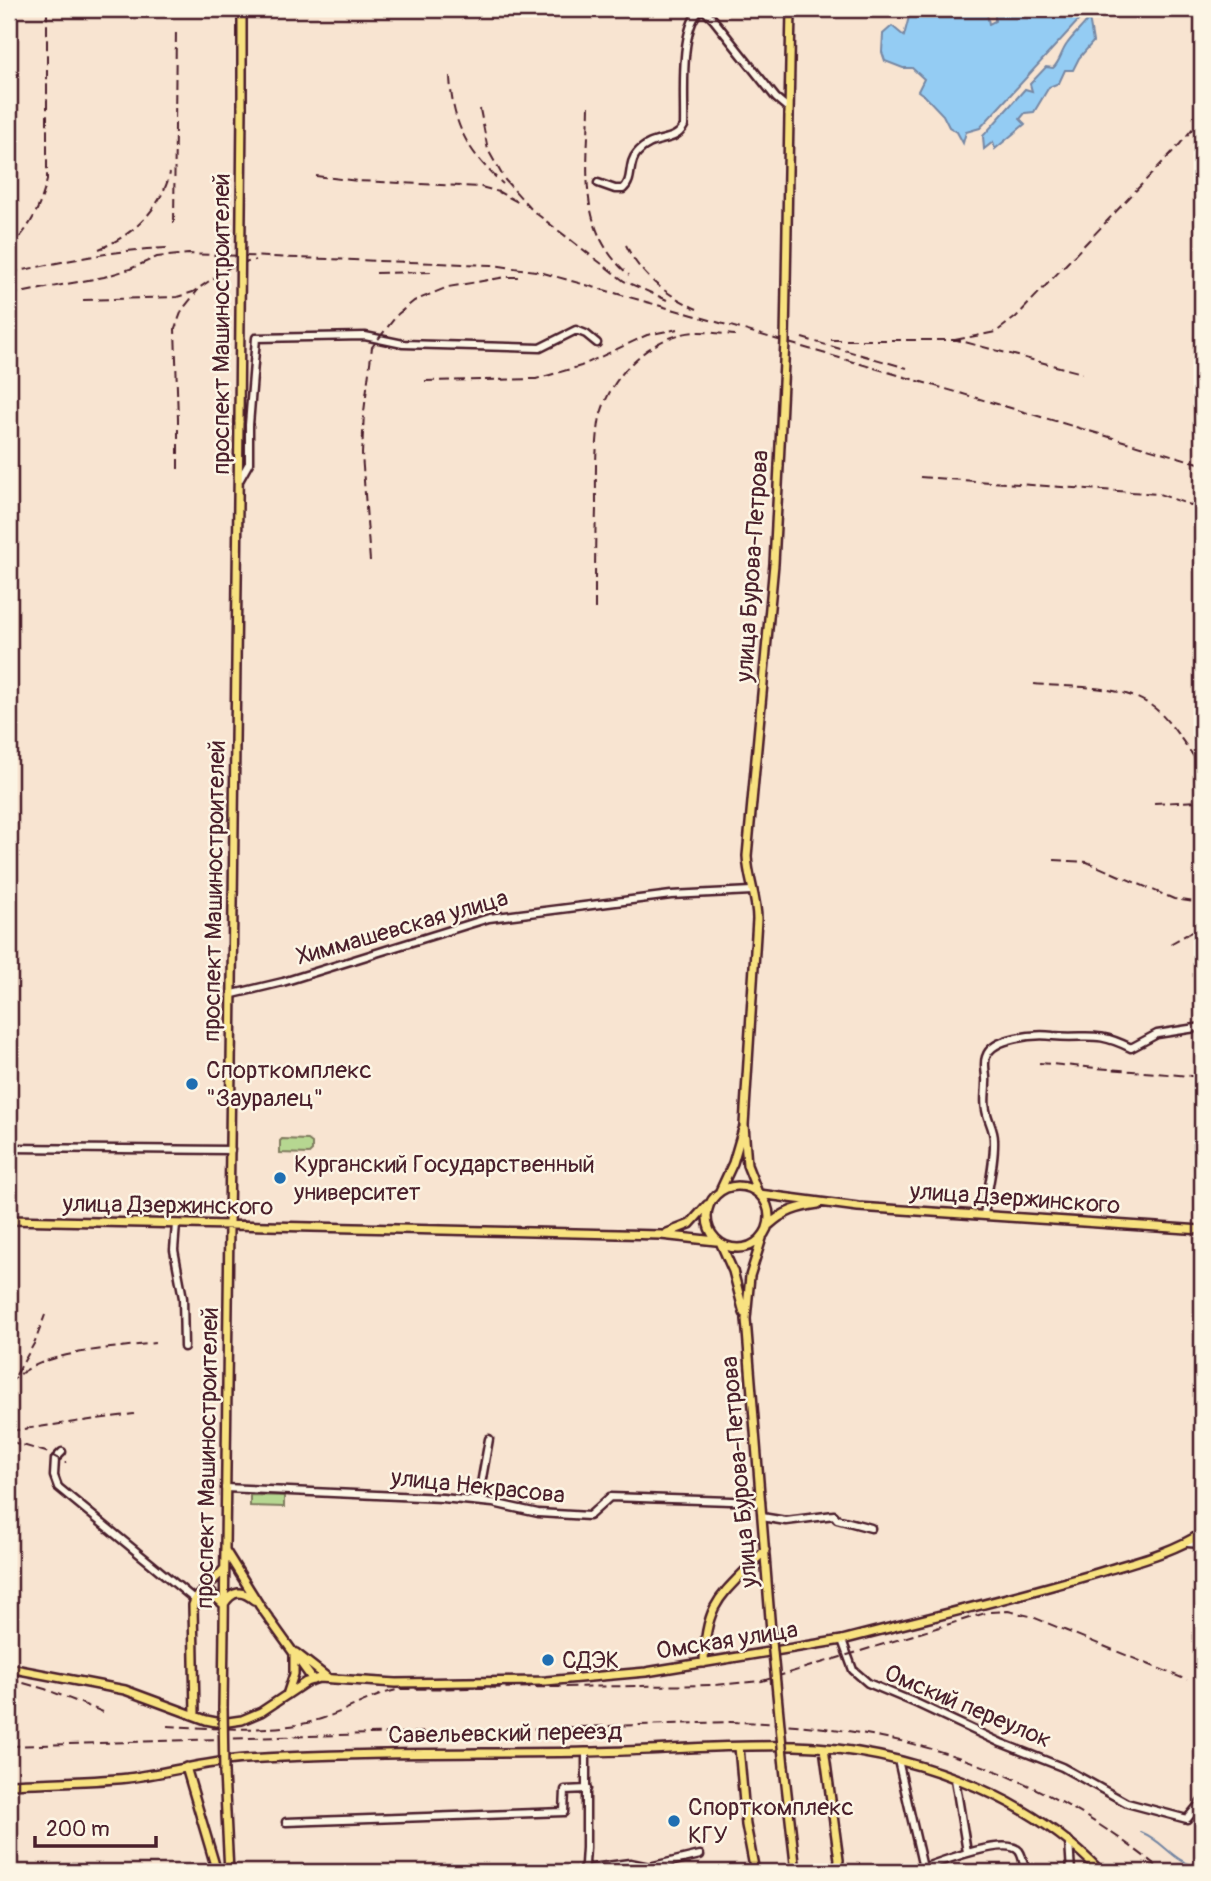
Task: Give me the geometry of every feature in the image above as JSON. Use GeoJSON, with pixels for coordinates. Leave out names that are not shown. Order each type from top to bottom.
{"type":"FeatureCollection","features":[{"type":"Feature","properties":{"kind":"main road","name":"проспект Машиностроителей"},"geometry":{"type":"LineString","coordinates":[[229,1872],[224,1773],[223,1570],[240,479],[243,9]]}},
{"type":"Feature","properties":{"kind":"main road","name":"улица Бурова-Петрова"},"geometry":{"type":"LineString","coordinates":[[759,1194],[747,1165],[744,1125],[757,919],[757,905],[748,873],[747,840],[774,564],[785,341],[791,9]]}},
{"type":"Feature","properties":{"kind":"main road","name":"улица Бурова-Петрова"},"geometry":{"type":"LineString","coordinates":[[720,1191],[733,1163],[744,1125]]}},
{"type":"Feature","properties":{"kind":"main road"},"geometry":{"type":"LineString","coordinates":[[741,1186],[759,1194],[767,1205],[769,1215],[763,1236],[755,1243],[742,1248],[719,1242],[707,1220],[713,1199],[720,1191],[730,1187],[741,1186]]}},
{"type":"Feature","properties":{"kind":"main road","name":"улица Дзержинского"},"geometry":{"type":"LineString","coordinates":[[759,1194],[825,1203],[1202,1230]]}},
{"type":"Feature","properties":{"kind":"main road","name":"улица Дзержинского"},"geometry":{"type":"LineString","coordinates":[[661,1235],[690,1224],[713,1199]]}},
{"type":"Feature","properties":{"kind":"main road","name":"улица Дзержинского"},"geometry":{"type":"LineString","coordinates":[[768,1226],[793,1208],[825,1203]]}},
{"type":"Feature","properties":{"kind":"main road","name":"улица Дзержинского"},"geometry":{"type":"LineString","coordinates":[[9,1220],[661,1235],[719,1242]]}},
{"type":"Feature","properties":{"kind":"main road","name":"улица Бурова-Петрова"},"geometry":{"type":"LineString","coordinates":[[763,1236],[750,1276],[746,1319],[771,1631],[797,1872]]}},
{"type":"Feature","properties":{"kind":"main road","name":"улица Бурова-Петрова"},"geometry":{"type":"LineString","coordinates":[[719,1242],[733,1271],[746,1319]]}},
{"type":"Feature","properties":{"kind":"main road","name":"Омская улица"},"geometry":{"type":"LineString","coordinates":[[9,1668],[125,1690],[214,1722],[242,1720],[261,1713],[313,1679],[396,1683],[547,1681],[646,1672],[842,1640],[1080,1578],[1187,1543],[1202,1533]]}},
{"type":"Feature","properties":{"kind":"main road"},"geometry":{"type":"LineString","coordinates":[[224,1548],[260,1606],[313,1679]]}},
{"type":"Feature","properties":{"kind":"main road"},"geometry":{"type":"LineString","coordinates":[[705,1663],[707,1626],[713,1608],[729,1587],[765,1550]]}},
{"type":"Feature","properties":{"kind":"main road"},"geometry":{"type":"LineString","coordinates":[[750,1566],[766,1566]]}},
{"type":"Feature","properties":{"kind":"main road"},"geometry":{"type":"LineString","coordinates":[[194,1715],[197,1597],[216,1581],[223,1570]]}},
{"type":"Feature","properties":{"kind":"main road"},"geometry":{"type":"LineString","coordinates":[[197,1597],[211,1593],[224,1604],[230,1596],[239,1592],[246,1594],[260,1606]]}},
{"type":"Feature","properties":{"kind":"main road"},"geometry":{"type":"LineString","coordinates":[[293,1651],[328,1678]]}},
{"type":"Feature","properties":{"kind":"main road"},"geometry":{"type":"LineString","coordinates":[[286,1697],[293,1674],[293,1651]]}},
{"type":"Feature","properties":{"kind":"main road"},"geometry":{"type":"LineString","coordinates":[[739,1746],[744,1816],[755,1872]]}},
{"type":"Feature","properties":{"kind":"main road","name":"Савельевский переезд"},"geometry":{"type":"LineString","coordinates":[[9,1784],[127,1778],[216,1762],[302,1756],[586,1752],[739,1746],[824,1748],[898,1760],[955,1779],[1026,1810],[1069,1841],[1101,1872]]}},
{"type":"Feature","properties":{"kind":"main road"},"geometry":{"type":"LineString","coordinates":[[824,1748],[839,1860],[837,1872]]}},
{"type":"Feature","properties":{"kind":"main road"},"geometry":{"type":"LineString","coordinates":[[186,1768],[217,1872]]}},
{"type":"Feature","properties":{"kind":"street"},"geometry":{"type":"LineString","coordinates":[[598,183],[623,189],[629,181],[631,162],[639,150],[651,141],[674,137],[680,133],[684,126],[686,45],[693,19],[699,11],[705,11],[713,19],[789,112]]}},
{"type":"Feature","properties":{"kind":"street"},"geometry":{"type":"LineString","coordinates":[[240,479],[249,463],[256,338],[365,336],[403,344],[540,348],[576,331],[586,334],[597,343]]}},
{"type":"Feature","properties":{"kind":"street","name":"Химмашевская улица"},"geometry":{"type":"LineString","coordinates":[[233,994],[283,982],[489,918],[671,895],[752,891]]}},
{"type":"Feature","properties":{"kind":"street"},"geometry":{"type":"LineString","coordinates":[[984,1215],[995,1142],[993,1126],[986,1111],[985,1065],[986,1055],[993,1046],[1040,1034],[1110,1037],[1131,1048],[1157,1034],[1202,1027]]}},
{"type":"Feature","properties":{"kind":"street"},"geometry":{"type":"LineString","coordinates":[[9,1148],[231,1150]]}},
{"type":"Feature","properties":{"kind":"street"},"geometry":{"type":"LineString","coordinates":[[176,1224],[174,1250],[183,1298],[184,1347]]}},
{"type":"Feature","properties":{"kind":"street"},"geometry":{"type":"LineString","coordinates":[[478,1501],[489,1439]]}},
{"type":"Feature","properties":{"kind":"street"},"geometry":{"type":"LineString","coordinates":[[62,1452],[55,1459],[54,1476],[58,1487],[197,1597]]}},
{"type":"Feature","properties":{"kind":"street","name":"улица Некрасова"},"geometry":{"type":"LineString","coordinates":[[225,1488],[478,1501],[538,1513],[589,1516],[610,1497],[761,1502]]}},
{"type":"Feature","properties":{"kind":"street"},"geometry":{"type":"LineString","coordinates":[[762,1517],[786,1521],[834,1516],[871,1528]]}},
{"type":"Feature","properties":{"kind":"street"},"geometry":{"type":"LineString","coordinates":[[1187,1543],[1202,1544]]}},
{"type":"Feature","properties":{"kind":"street","name":"Омский переулок"},"geometry":{"type":"LineString","coordinates":[[842,1640],[853,1671],[868,1683],[1001,1743],[1062,1767],[1127,1803],[1186,1819],[1202,1801]]}},
{"type":"Feature","properties":{"kind":"street"},"geometry":{"type":"LineString","coordinates":[[586,1752],[587,1788],[582,1871],[630,1863],[649,1867],[699,1855]]}},
{"type":"Feature","properties":{"kind":"street"},"geometry":{"type":"LineString","coordinates":[[898,1760],[923,1868],[967,1852],[1010,1847],[1021,1854],[1025,1872]]}},
{"type":"Feature","properties":{"kind":"street"},"geometry":{"type":"LineString","coordinates":[[955,1779],[967,1852]]}},
{"type":"Feature","properties":{"kind":"street"},"geometry":{"type":"LineString","coordinates":[[286,1822],[564,1812],[565,1790],[587,1788]]}},
{"type":"Feature","properties":{"kind":"street"},"geometry":{"type":"LineString","coordinates":[[1069,1841],[1071,1872]]}},
{"type":"Feature","properties":{"kind":"green space"},"geometry":{"type":"Polygon","coordinates":[[[282,1139],[308,1140],[312,1143],[312,1151],[309,1154],[280,1153],[282,1139]]]}},
{"type":"Feature","properties":{"kind":"green space"},"geometry":{"type":"Polygon","coordinates":[[[250,1495],[284,1496],[284,1507],[250,1506],[250,1495]]]}},
{"type":"Feature","properties":{"kind":"water"},"geometry":{"type":"Polygon","coordinates":[[[911,9],[986,9],[989,24],[995,21],[995,9],[1089,9],[980,128],[966,132],[963,143],[943,115],[918,91],[924,79],[912,68],[903,68],[885,61],[882,52],[883,34],[892,26],[904,36],[911,9]]]}},
{"type":"Feature","properties":{"kind":"water"},"geometry":{"type":"Polygon","coordinates":[[[1089,18],[1093,42],[1073,70],[1065,70],[1059,83],[1049,87],[1034,112],[1025,113],[1020,119],[1025,124],[995,149],[993,142],[984,149],[983,136],[1025,89],[1032,91],[1030,84],[1046,67],[1055,66],[1067,44],[1089,18]]]}},
{"type":"Feature","properties":{"kind":"waterway"},"geometry":{"type":"LineString","coordinates":[[1141,1832],[1184,1862],[1202,1867]]}},
{"type":"Feature","properties":{"kind":"railway"},"geometry":{"type":"LineString","coordinates":[[9,248],[23,234],[33,217],[47,180],[47,9]]}},
{"type":"Feature","properties":{"kind":"railway"},"geometry":{"type":"LineString","coordinates":[[174,223],[176,28]]}},
{"type":"Feature","properties":{"kind":"railway"},"geometry":{"type":"LineString","coordinates":[[450,76],[454,108],[464,136],[480,160],[503,184]]}},
{"type":"Feature","properties":{"kind":"railway"},"geometry":{"type":"LineString","coordinates":[[589,106],[587,175],[593,218],[600,238],[612,257],[629,275]]}},
{"type":"Feature","properties":{"kind":"railway"},"geometry":{"type":"LineString","coordinates":[[480,109],[488,150],[505,180],[533,211],[624,281],[667,300]]}},
{"type":"Feature","properties":{"kind":"railway"},"geometry":{"type":"LineString","coordinates":[[955,340],[996,332],[1016,317],[1180,144],[1202,117]]}},
{"type":"Feature","properties":{"kind":"railway"},"geometry":{"type":"LineString","coordinates":[[99,249],[123,237],[144,220],[160,198],[170,173]]}},
{"type":"Feature","properties":{"kind":"railway"},"geometry":{"type":"LineString","coordinates":[[316,176],[358,181],[481,187],[499,192],[521,204]]}},
{"type":"Feature","properties":{"kind":"railway"},"geometry":{"type":"LineString","coordinates":[[626,245],[647,275],[675,297],[697,309]]}},
{"type":"Feature","properties":{"kind":"railway"},"geometry":{"type":"LineString","coordinates":[[9,273],[109,253],[171,248]]}},
{"type":"Feature","properties":{"kind":"railway"},"geometry":{"type":"LineString","coordinates":[[9,295],[104,277],[157,257],[188,254],[492,265],[536,271],[1202,464]]}},
{"type":"Feature","properties":{"kind":"railway"},"geometry":{"type":"LineString","coordinates":[[83,300],[177,297],[193,292],[230,267],[255,260]]}},
{"type":"Feature","properties":{"kind":"railway"},"geometry":{"type":"LineString","coordinates":[[376,273],[436,272]]}},
{"type":"Feature","properties":{"kind":"railway"},"geometry":{"type":"LineString","coordinates":[[370,561],[362,454],[372,347],[398,314],[414,301],[448,287],[521,277]]}},
{"type":"Feature","properties":{"kind":"railway"},"geometry":{"type":"LineString","coordinates":[[178,469],[175,329],[182,310],[198,290]]}},
{"type":"Feature","properties":{"kind":"railway"},"geometry":{"type":"LineString","coordinates":[[425,381],[536,379],[581,366],[647,335],[678,329]]}},
{"type":"Feature","properties":{"kind":"railway"},"geometry":{"type":"LineString","coordinates":[[595,609],[597,444],[603,406],[611,390],[634,361],[664,340],[698,332],[735,335]]}},
{"type":"Feature","properties":{"kind":"railway"},"geometry":{"type":"LineString","coordinates":[[802,338],[907,368]]}},
{"type":"Feature","properties":{"kind":"railway"},"geometry":{"type":"LineString","coordinates":[[831,340],[957,340],[1082,373]]}},
{"type":"Feature","properties":{"kind":"railway"},"geometry":{"type":"LineString","coordinates":[[920,477],[1159,494],[1202,509]]}},
{"type":"Feature","properties":{"kind":"railway"},"geometry":{"type":"LineString","coordinates":[[1034,684],[1116,691],[1147,703],[1159,712],[1202,768]]}},
{"type":"Feature","properties":{"kind":"railway"},"geometry":{"type":"LineString","coordinates":[[1154,803],[1202,801]]}},
{"type":"Feature","properties":{"kind":"railway"},"geometry":{"type":"LineString","coordinates":[[1054,860],[1087,862],[1174,899],[1202,903]]}},
{"type":"Feature","properties":{"kind":"railway"},"geometry":{"type":"LineString","coordinates":[[1170,944],[1202,926]]}},
{"type":"Feature","properties":{"kind":"railway"},"geometry":{"type":"LineString","coordinates":[[1039,1063],[1202,1077]]}},
{"type":"Feature","properties":{"kind":"railway"},"geometry":{"type":"LineString","coordinates":[[16,1375],[35,1342],[45,1315]]}},
{"type":"Feature","properties":{"kind":"railway"},"geometry":{"type":"LineString","coordinates":[[9,1384],[38,1364],[57,1358],[155,1343]]}},
{"type":"Feature","properties":{"kind":"railway"},"geometry":{"type":"LineString","coordinates":[[9,1431],[134,1414]]}},
{"type":"Feature","properties":{"kind":"railway"},"geometry":{"type":"LineString","coordinates":[[9,1441],[46,1452],[66,1463]]}},
{"type":"Feature","properties":{"kind":"railway"},"geometry":{"type":"LineString","coordinates":[[167,1726],[241,1729],[298,1725],[325,1718],[379,1695],[401,1689],[715,1685],[762,1681],[989,1612],[1008,1611],[1030,1616],[1187,1680]]}},
{"type":"Feature","properties":{"kind":"railway"},"geometry":{"type":"LineString","coordinates":[[9,1679],[45,1689],[103,1712]]}},
{"type":"Feature","properties":{"kind":"railway"},"geometry":{"type":"LineString","coordinates":[[9,1746],[730,1722],[850,1731],[906,1742],[961,1758],[1014,1778],[1065,1804],[1115,1835],[1164,1872]]}},
{"type":"Feature","properties":{"kind":"place","name":"Спорткомплекс \"Зауралец\""},"geometry":{"type":"Point","coordinates":[192,1084]}},
{"type":"Feature","properties":{"kind":"place","name":"Курганский Государственный университет"},"geometry":{"type":"Point","coordinates":[280,1178]}},
{"type":"Feature","properties":{"kind":"place","name":"СДЭК"},"geometry":{"type":"Point","coordinates":[548,1660]}},
{"type":"Feature","properties":{"kind":"place","name":"Спорткомплекс КГУ"},"geometry":{"type":"Point","coordinates":[674,1821]}}]}
